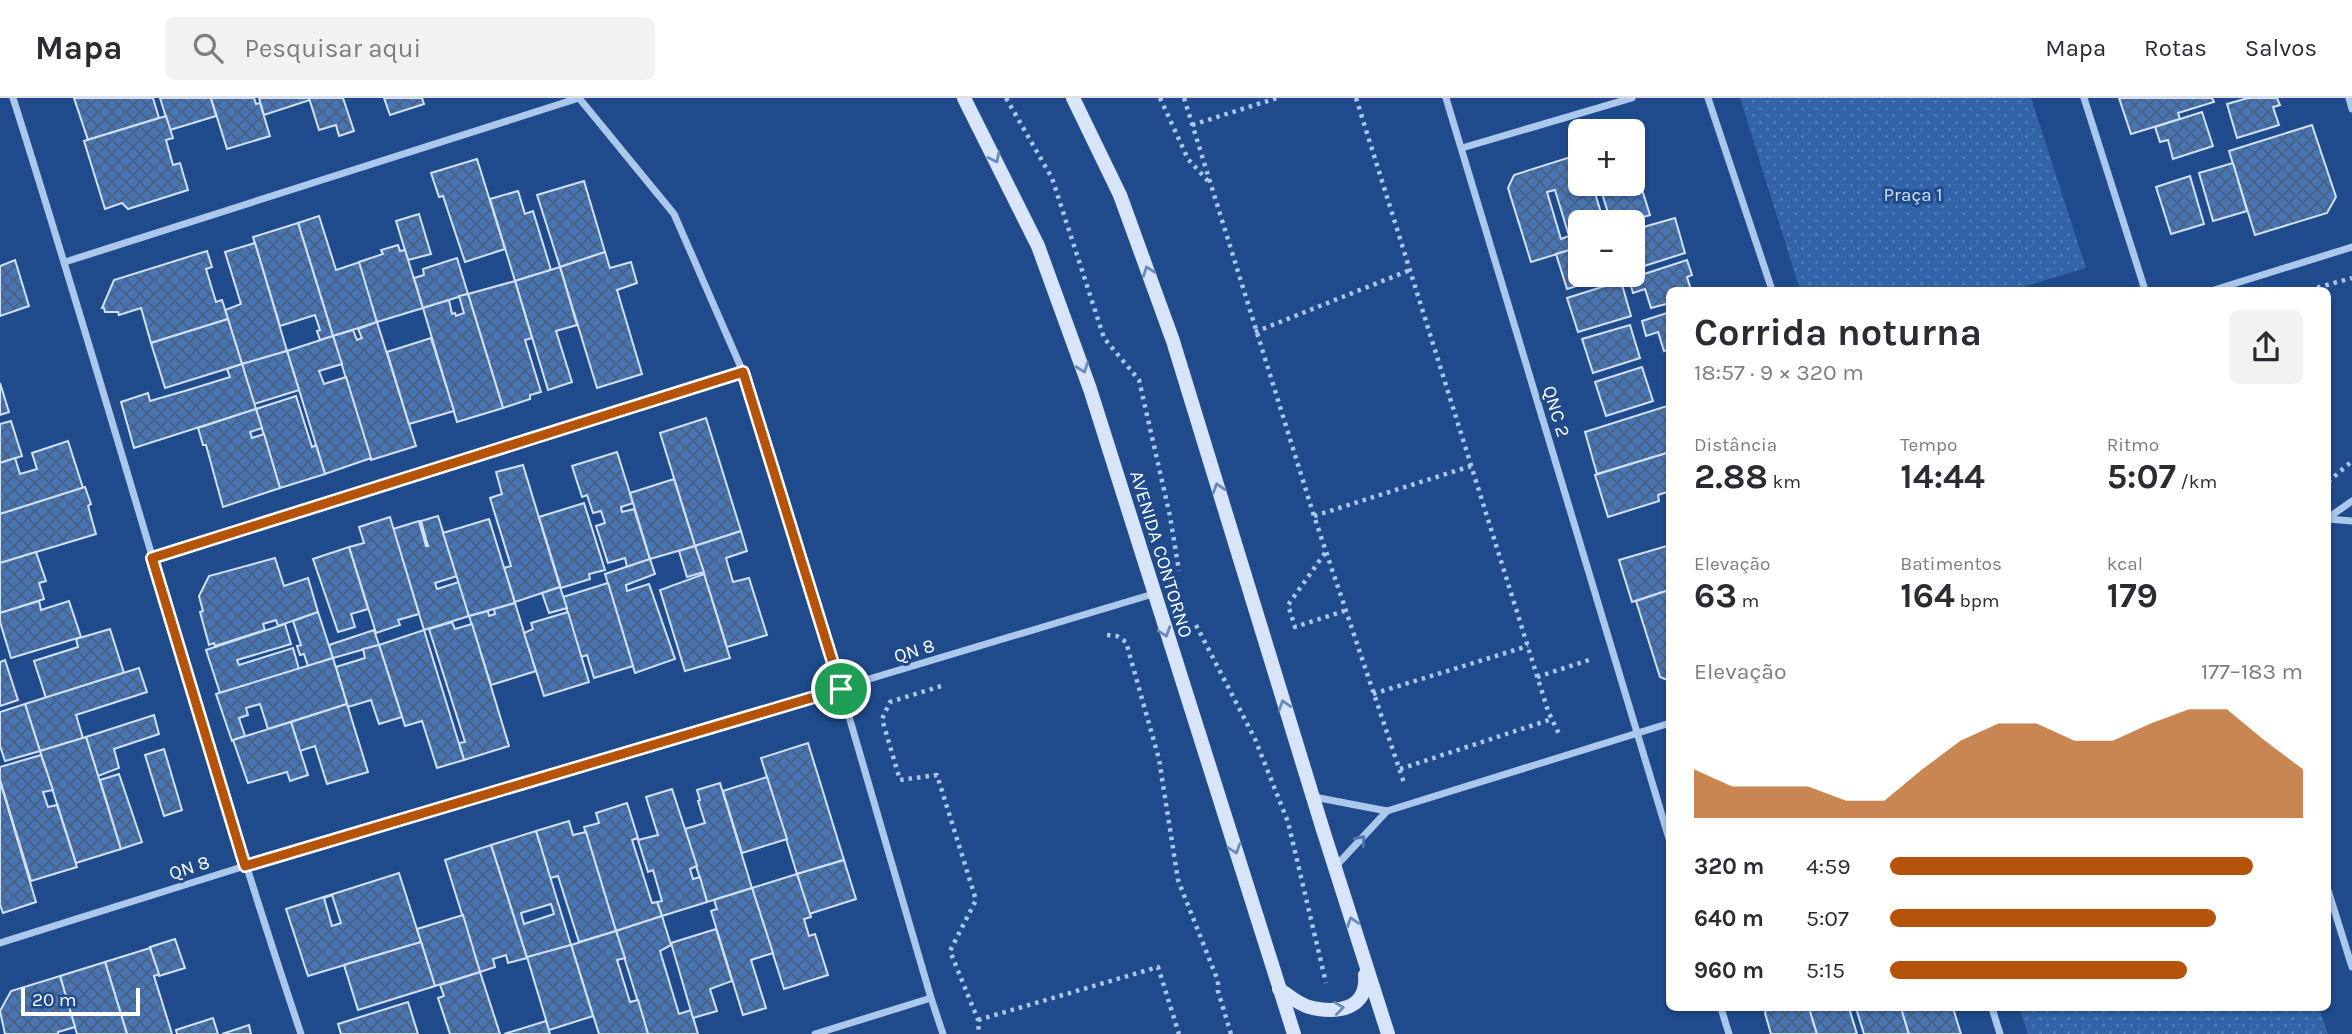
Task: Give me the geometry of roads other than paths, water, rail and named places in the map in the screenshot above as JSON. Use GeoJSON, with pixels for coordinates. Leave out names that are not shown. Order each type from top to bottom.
{"type":"FeatureCollection","features":[{"type":"Feature","properties":{"kind":"main road"},"geometry":{"type":"LineString","coordinates":[[1073,98],[1120,195],[1173,341],[1312,797],[1388,1034]]}},
{"type":"Feature","properties":{"kind":"main road","name":"AVENIDA CONTORNO"},"geometry":{"type":"LineString","coordinates":[[969,101],[1043,259],[1090,389],[1294,1034]]}},
{"type":"Feature","properties":{"kind":"main road"},"geometry":{"type":"LineString","coordinates":[[1279,989],[1306,1006],[1326,1010],[1352,1006],[1359,1001],[1366,981],[1364,959]]}},
{"type":"Feature","properties":{"kind":"street"},"geometry":{"type":"LineString","coordinates":[[13,98],[65,262],[245,866],[301,1034]]}},
{"type":"Feature","properties":{"kind":"street"},"geometry":{"type":"LineString","coordinates":[[65,262],[579,98],[674,214],[743,372],[841,689],[943,1034]]}},
{"type":"Feature","properties":{"kind":"street","name":"QNC 2"},"geometry":{"type":"LineString","coordinates":[[1446,98],[1666,829]]}},
{"type":"Feature","properties":{"kind":"street"},"geometry":{"type":"LineString","coordinates":[[1462,148],[1632,98]]}},
{"type":"Feature","properties":{"kind":"street"},"geometry":{"type":"LineString","coordinates":[[1707,98],[1771,287]]}},
{"type":"Feature","properties":{"kind":"street"},"geometry":{"type":"LineString","coordinates":[[2084,98],[2144,287]]}},
{"type":"Feature","properties":{"kind":"street"},"geometry":{"type":"LineString","coordinates":[[2349,98],[2352,109]]}},
{"type":"Feature","properties":{"kind":"street"},"geometry":{"type":"LineString","coordinates":[[2224,287],[2352,247]]}},
{"type":"Feature","properties":{"kind":"street"},"geometry":{"type":"LineString","coordinates":[[152,558],[743,372]]}},
{"type":"Feature","properties":{"kind":"street"},"geometry":{"type":"LineString","coordinates":[[2331,517],[2352,500]]}},
{"type":"Feature","properties":{"kind":"street"},"geometry":{"type":"LineString","coordinates":[[2331,519],[2352,522]]}},
{"type":"Feature","properties":{"kind":"street","name":"QN 8"},"geometry":{"type":"LineString","coordinates":[[0,943],[245,866],[1153,594]]}},
{"type":"Feature","properties":{"kind":"street"},"geometry":{"type":"LineString","coordinates":[[1312,797],[1387,811],[1666,724]]}},
{"type":"Feature","properties":{"kind":"street"},"geometry":{"type":"LineString","coordinates":[[1335,868],[1387,811]]}},
{"type":"Feature","properties":{"kind":"street"},"geometry":{"type":"LineString","coordinates":[[2331,900],[2352,967]]}},
{"type":"Feature","properties":{"kind":"street"},"geometry":{"type":"LineString","coordinates":[[815,1034],[931,999]]}},
{"type":"Feature","properties":{"kind":"street"},"geometry":{"type":"LineString","coordinates":[[1722,1011],[1729,1034]]}},
{"type":"Feature","properties":{"kind":"street"},"geometry":{"type":"LineString","coordinates":[[1993,1011],[2000,1034]]}},
{"type":"Feature","properties":{"kind":"park label","name":"Praça 1"},"geometry":{"type":"Point","coordinates":[1913,194]}}]}
